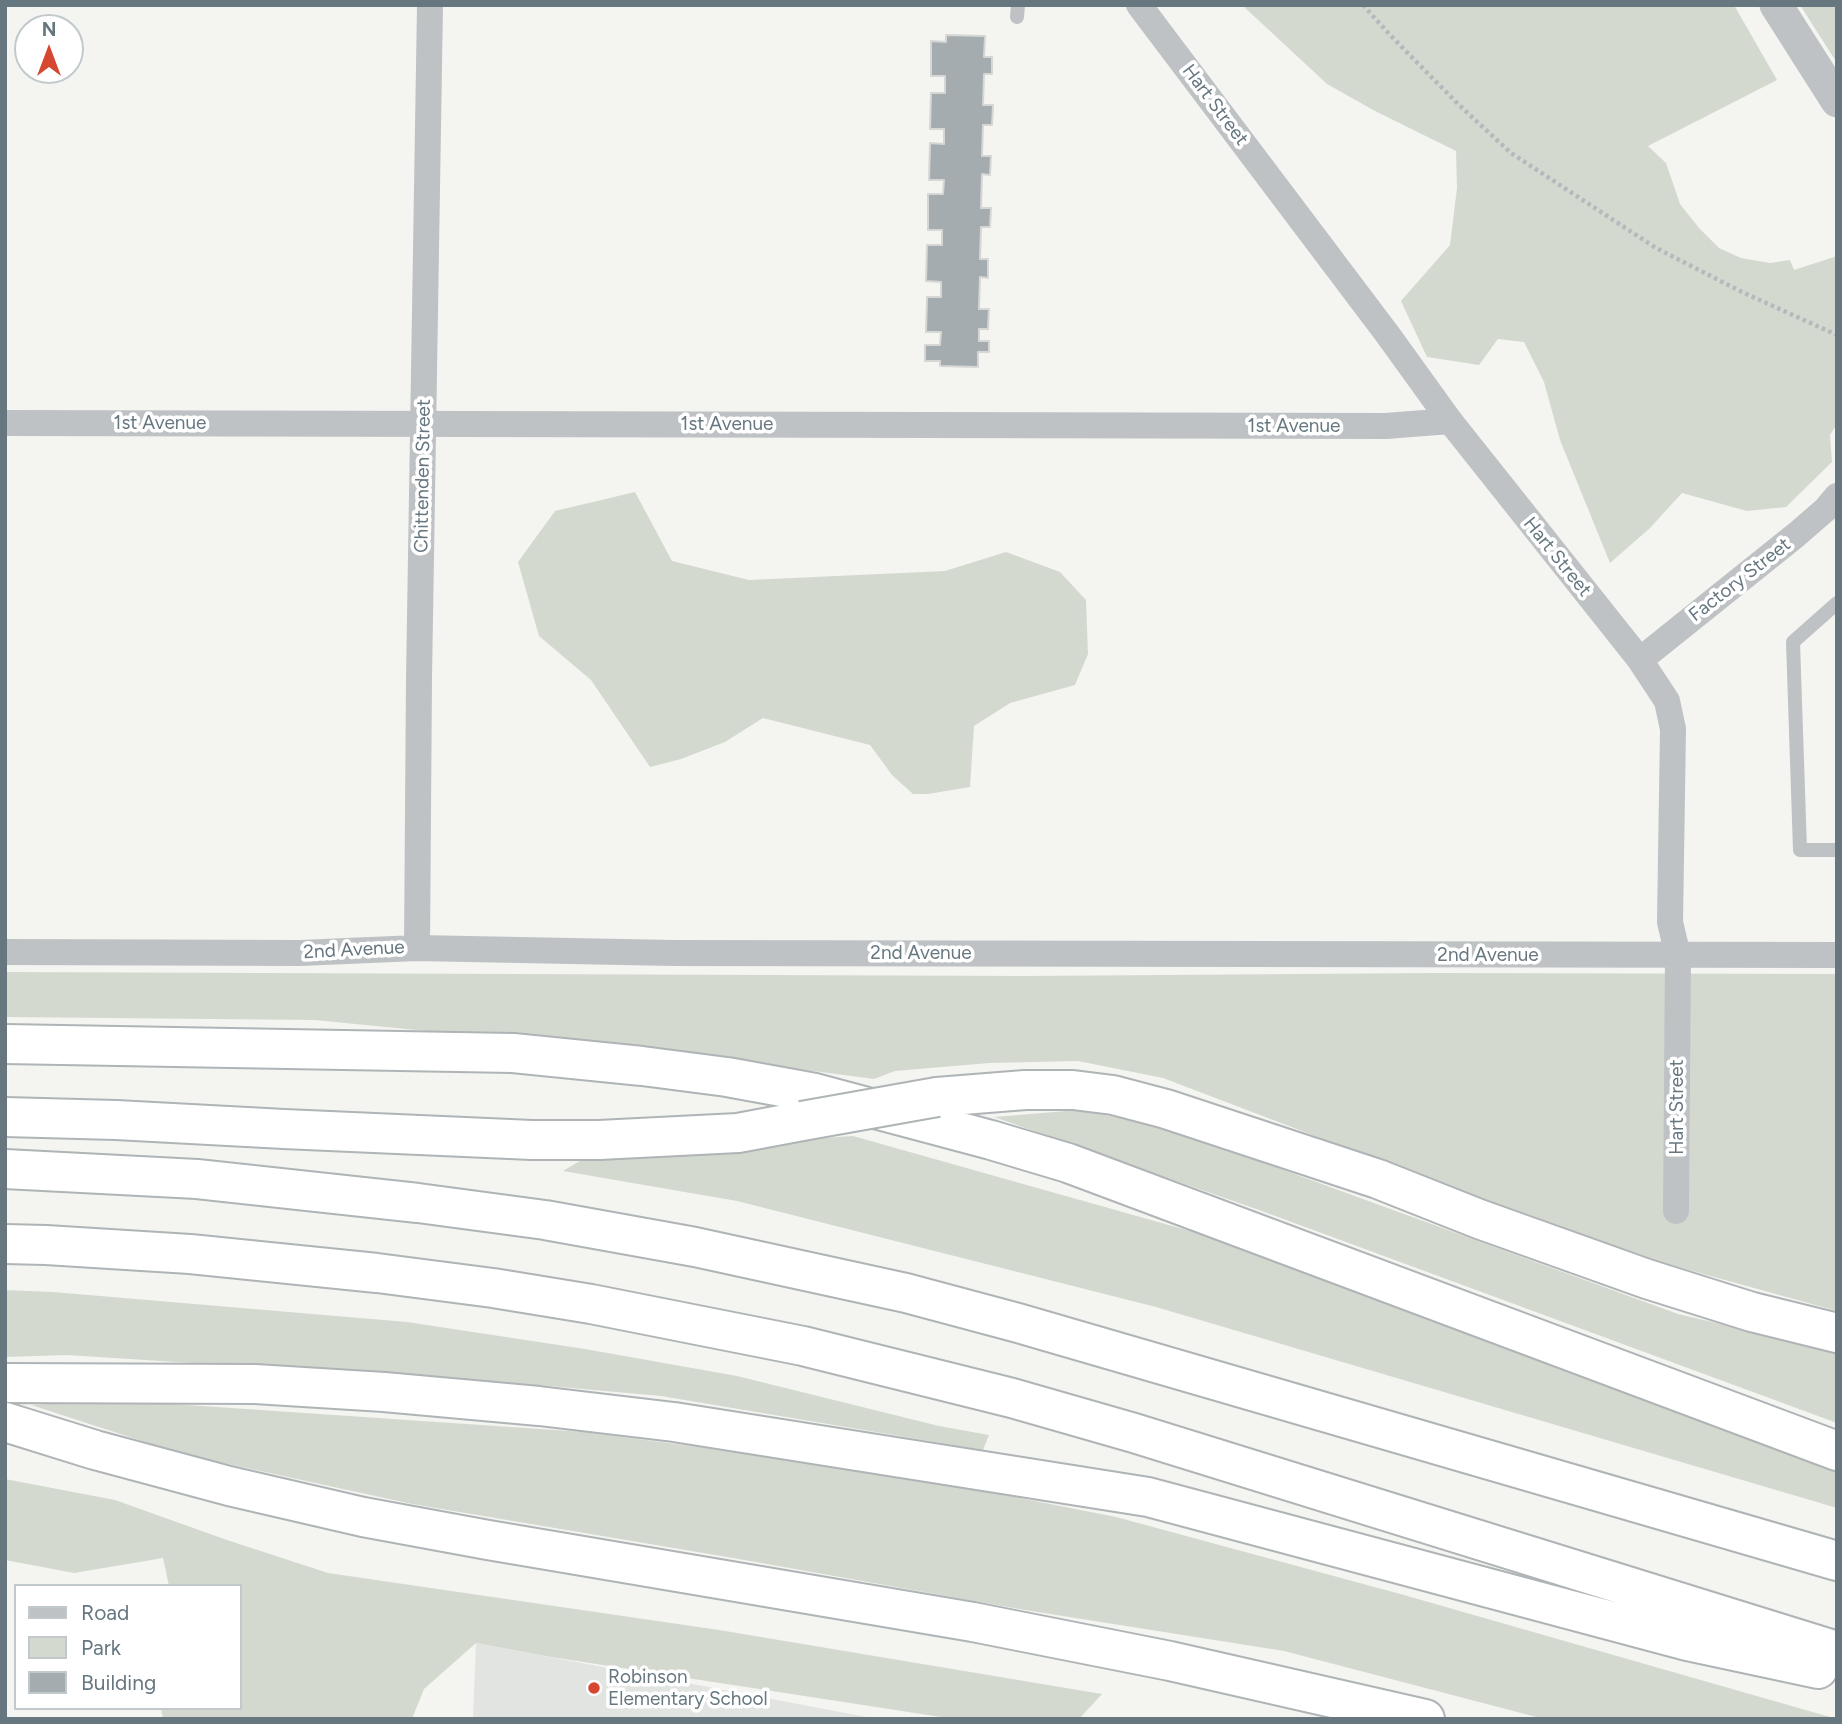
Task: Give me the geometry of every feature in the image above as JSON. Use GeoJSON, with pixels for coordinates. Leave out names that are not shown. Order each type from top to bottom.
{"type":"FeatureCollection","features":[{"type":"Feature","properties":{"kind":"highway"},"geometry":{"type":"LineString","coordinates":[[5,1044],[513,1053],[727,1077],[815,1093],[1068,1163],[1837,1451]]}},
{"type":"Feature","properties":{"kind":"highway"},"geometry":{"type":"LineString","coordinates":[[5,1117],[507,1139],[599,1140],[738,1133],[937,1097],[1024,1090],[1073,1090],[1113,1095],[1167,1109],[1378,1179],[1479,1219],[1647,1279],[1752,1312],[1837,1333]]}},
{"type":"Feature","properties":{"kind":"highway"},"geometry":{"type":"LineString","coordinates":[[5,1169],[197,1179],[418,1203],[545,1220],[708,1250],[906,1293],[1018,1323],[1837,1561]]}},
{"type":"Feature","properties":{"kind":"highway"},"geometry":{"type":"LineString","coordinates":[[5,1244],[190,1254],[377,1273],[591,1304],[803,1346],[1012,1398],[1135,1433],[1837,1651]]}},
{"type":"Feature","properties":{"kind":"highway"},"geometry":{"type":"LineString","coordinates":[[5,1382],[256,1384],[384,1392],[539,1406],[728,1430],[1148,1497],[1687,1641],[1837,1673]]}},
{"type":"Feature","properties":{"kind":"highway"},"geometry":{"type":"LineString","coordinates":[[5,1422],[215,1483],[363,1517],[488,1541],[973,1622],[1170,1661],[1384,1712],[1425,1719]]}},
{"type":"Feature","properties":{"kind":"street","name":"Chittenden Street"},"geometry":{"type":"LineString","coordinates":[[417,947],[430,5]]}},
{"type":"Feature","properties":{"kind":"street","name":"Hart Street"},"geometry":{"type":"LineString","coordinates":[[1139,5],[1450,421],[1640,660],[1667,701],[1673,729],[1670,922],[1678,956],[1676,1211]]}},
{"type":"Feature","properties":{"kind":"street"},"geometry":{"type":"LineString","coordinates":[[1776,5],[1837,101]]}},
{"type":"Feature","properties":{"kind":"street","name":"1st Avenue"},"geometry":{"type":"LineString","coordinates":[[5,423],[1386,426],[1450,421]]}},
{"type":"Feature","properties":{"kind":"street","name":"Factory Street"},"geometry":{"type":"LineString","coordinates":[[1640,660],[1796,535],[1837,496]]}},
{"type":"Feature","properties":{"kind":"street","name":"2nd Avenue"},"geometry":{"type":"LineString","coordinates":[[5,952],[300,953],[417,947],[674,953],[1837,955]]}},
{"type":"Feature","properties":{"kind":"lane"},"geometry":{"type":"LineString","coordinates":[[1837,603],[1793,642],[1800,850],[1837,850]]}},
{"type":"Feature","properties":{"kind":"path"},"geometry":{"type":"LineString","coordinates":[[1363,5],[1391,36],[1511,153],[1656,248],[1742,292],[1837,335]]}},
{"type":"Feature","properties":{"kind":"shaded area","name":"Robinson Elementary School"},"geometry":{"type":"Polygon","coordinates":[[[476,1643],[877,1719],[473,1719],[476,1643]]]}},
{"type":"Feature","properties":{"kind":"green space"},"geometry":{"type":"Polygon","coordinates":[[[1242,5],[1734,5],[1777,80],[1648,146],[1666,163],[1680,204],[1719,248],[1741,258],[1770,263],[1790,260],[1794,270],[1837,256],[1837,424],[1830,435],[1832,462],[1786,507],[1747,511],[1682,493],[1649,529],[1610,563],[1560,440],[1544,382],[1524,342],[1498,339],[1479,365],[1427,357],[1401,301],[1450,245],[1457,188],[1456,151],[1327,84],[1242,5]]]}},
{"type":"Feature","properties":{"kind":"green space"},"geometry":{"type":"Polygon","coordinates":[[[1800,5],[1837,5],[1837,63],[1800,5]]]}},
{"type":"Feature","properties":{"kind":"green space"},"geometry":{"type":"Polygon","coordinates":[[[635,492],[672,561],[749,580],[945,571],[1006,552],[1060,572],[1086,600],[1088,654],[1075,685],[1010,703],[974,726],[970,787],[913,794],[892,775],[870,745],[763,718],[725,742],[681,759],[650,767],[591,680],[539,636],[518,562],[555,511],[635,492]]]}},
{"type":"Feature","properties":{"kind":"green space"},"geometry":{"type":"Polygon","coordinates":[[[5,972],[1025,976],[1837,974],[1837,1311],[1642,1257],[1163,1078],[1078,1061],[989,1063],[895,1071],[874,1079],[760,1064],[315,1020],[5,1017],[5,972]]]}},
{"type":"Feature","properties":{"kind":"green space"},"geometry":{"type":"Polygon","coordinates":[[[1079,1110],[1163,1126],[1678,1314],[1837,1351],[1837,1423],[1259,1210],[994,1117],[1079,1110]]]}},
{"type":"Feature","properties":{"kind":"green space"},"geometry":{"type":"Polygon","coordinates":[[[853,1136],[1236,1244],[1837,1467],[1837,1508],[1156,1307],[737,1201],[563,1171],[593,1153],[853,1136]]]}},
{"type":"Feature","properties":{"kind":"green space"},"geometry":{"type":"Polygon","coordinates":[[[5,1290],[407,1322],[737,1376],[939,1426],[989,1435],[983,1450],[661,1396],[549,1386],[67,1355],[5,1357],[5,1290]]]}},
{"type":"Feature","properties":{"kind":"green space"},"geometry":{"type":"Polygon","coordinates":[[[114,1400],[584,1432],[883,1471],[1116,1517],[1404,1595],[1837,1719],[1544,1719],[1284,1651],[1025,1610],[412,1504],[182,1454],[31,1405],[114,1400]]]}},
{"type":"Feature","properties":{"kind":"green space"},"geometry":{"type":"Polygon","coordinates":[[[5,1479],[115,1500],[328,1573],[719,1630],[1102,1694],[1079,1719],[954,1719],[476,1643],[424,1689],[412,1719],[163,1719],[161,1710],[242,1710],[242,1584],[169,1584],[163,1558],[74,1573],[5,1560],[5,1479]]]}},
{"type":"Feature","properties":{"kind":"building"},"geometry":{"type":"Polygon","coordinates":[[[946,35],[985,36],[984,57],[992,57],[992,74],[984,74],[983,105],[993,105],[992,125],[983,125],[982,156],[991,156],[990,175],[982,174],[981,208],[991,208],[990,227],[981,227],[980,259],[988,259],[988,278],[980,277],[979,309],[989,309],[988,329],[979,329],[979,341],[989,341],[989,352],[978,352],[978,367],[940,366],[940,361],[925,361],[925,345],[940,345],[941,332],[926,332],[927,297],[941,297],[941,282],[926,281],[927,245],[942,245],[942,230],[928,230],[928,194],[943,194],[944,180],[929,180],[930,143],[944,144],[944,129],[930,129],[931,93],[945,93],[945,76],[931,76],[931,41],[946,42],[946,35]]]}},
{"type":"Feature","properties":{"kind":"place","name":"Robinson Elementary School"},"geometry":{"type":"Point","coordinates":[594,1688]}}]}
